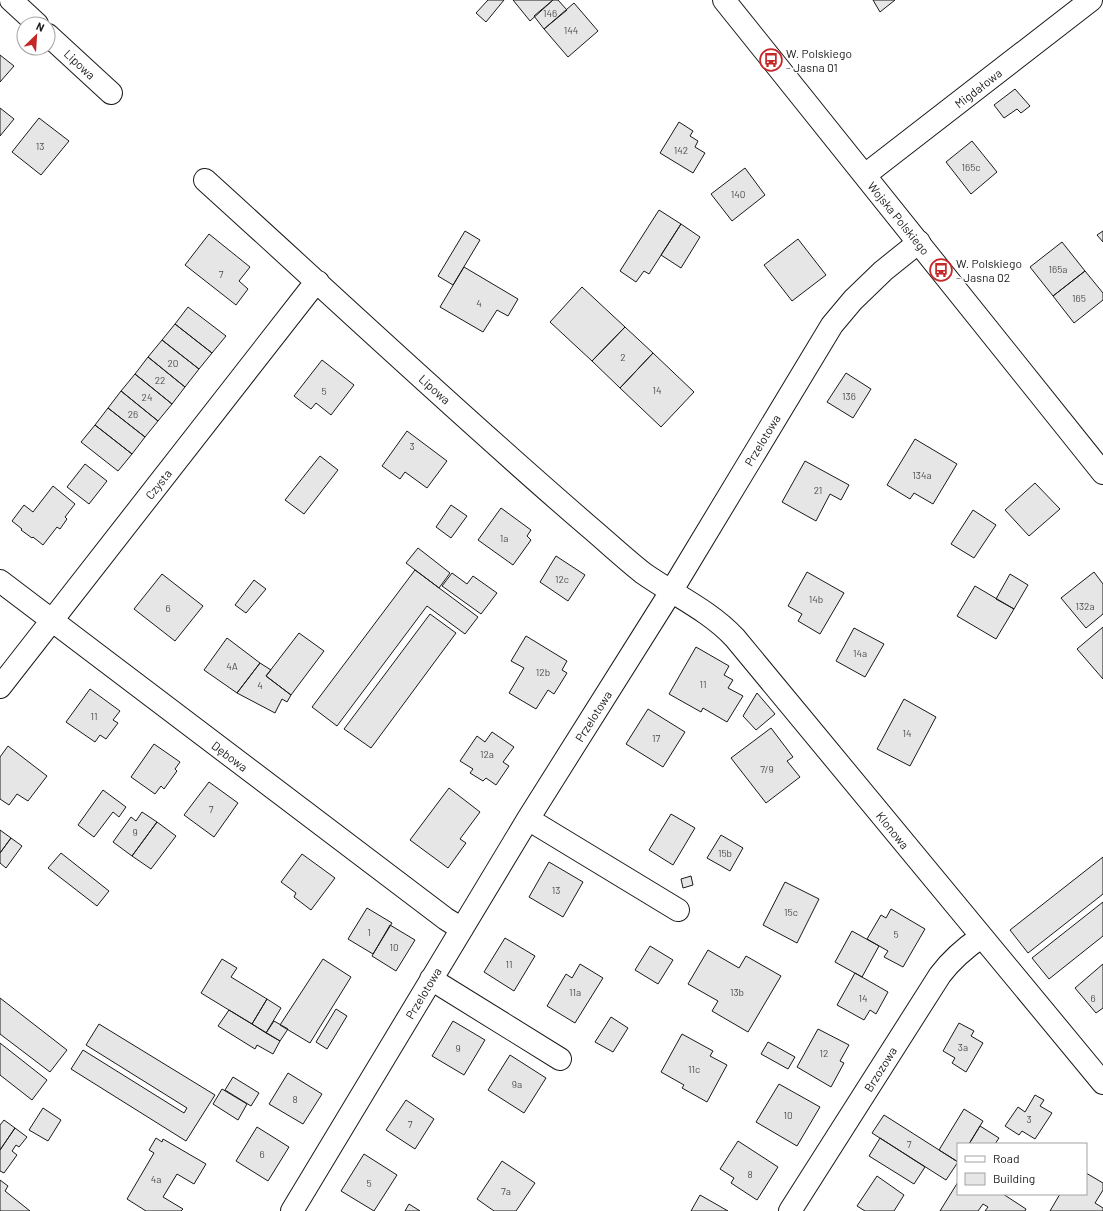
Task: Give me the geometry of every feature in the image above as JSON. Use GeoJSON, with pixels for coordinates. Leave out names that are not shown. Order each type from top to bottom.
{"type":"FeatureCollection","features":[{"type":"Feature","properties":{"kind":"street"},"geometry":{"type":"LineString","coordinates":[[11,0],[28,16]]}},
{"type":"Feature","properties":{"kind":"street","name":"Migdałowa"},"geometry":{"type":"LineString","coordinates":[[865,175],[1091,0]]}},
{"type":"Feature","properties":{"kind":"street","name":"Wojska Polskiego"},"geometry":{"type":"LineString","coordinates":[[731,2],[865,175],[1103,473]]}},
{"type":"Feature","properties":{"kind":"street","name":"Lipowa"},"geometry":{"type":"LineString","coordinates":[[56,42],[111,93]]}},
{"type":"Feature","properties":{"kind":"street","name":"Lipowa"},"geometry":{"type":"LineString","coordinates":[[205,180],[532,477],[631,563],[657,582],[672,590]]}},
{"type":"Feature","properties":{"kind":"street","name":"Przelotowa"},"geometry":{"type":"LineString","coordinates":[[292,1211],[528,819],[672,590],[832,325],[853,300],[883,272],[919,242]]}},
{"type":"Feature","properties":{"kind":"street","name":"Czysta"},"geometry":{"type":"LineString","coordinates":[[0,687],[309,291],[318,282]]}},
{"type":"Feature","properties":{"kind":"street","name":"Dębowa"},"geometry":{"type":"LineString","coordinates":[[0,581],[446,919],[462,929]]}},
{"type":"Feature","properties":{"kind":"street","name":"Klonowa"},"geometry":{"type":"LineString","coordinates":[[672,590],[723,625],[735,638],[1103,1083]]}},
{"type":"Feature","properties":{"kind":"street"},"geometry":{"type":"LineString","coordinates":[[528,819],[678,910]]}},
{"type":"Feature","properties":{"kind":"street","name":"Brzozowa"},"geometry":{"type":"LineString","coordinates":[[790,1211],[943,971],[965,948],[981,937]]}},
{"type":"Feature","properties":{"kind":"street"},"geometry":{"type":"LineString","coordinates":[[431,979],[560,1059]]}},
{"type":"Feature","properties":{"kind":"building"},"geometry":{"type":"Polygon","coordinates":[[[488,0],[504,0],[486,22],[476,13],[488,0]]]}},
{"type":"Feature","properties":{"kind":"building"},"geometry":{"type":"Polygon","coordinates":[[[513,0],[553,0],[530,21],[513,0]]]}},
{"type":"Feature","properties":{"kind":"building"},"geometry":{"type":"Polygon","coordinates":[[[553,0],[558,0],[567,10],[544,29],[534,16],[553,0]]]}},
{"type":"Feature","properties":{"kind":"building"},"geometry":{"type":"Polygon","coordinates":[[[873,0],[895,0],[880,12],[873,0]]]}},
{"type":"Feature","properties":{"kind":"building"},"geometry":{"type":"Polygon","coordinates":[[[574,3],[598,31],[568,57],[544,29],[574,3]]]}},
{"type":"Feature","properties":{"kind":"building"},"geometry":{"type":"Polygon","coordinates":[[[0,55],[14,66],[0,82],[0,55]]]}},
{"type":"Feature","properties":{"kind":"building"},"geometry":{"type":"Polygon","coordinates":[[[1015,89],[1030,106],[1021,113],[1017,109],[1004,118],[994,105],[1015,89]]]}},
{"type":"Feature","properties":{"kind":"building"},"geometry":{"type":"Polygon","coordinates":[[[0,108],[14,119],[0,136],[0,108]]]}},
{"type":"Feature","properties":{"kind":"building"},"geometry":{"type":"Polygon","coordinates":[[[39,118],[69,141],[41,175],[12,152],[39,118]]]}},
{"type":"Feature","properties":{"kind":"building"},"geometry":{"type":"Polygon","coordinates":[[[679,122],[693,131],[690,136],[698,141],[695,147],[705,153],[693,173],[660,153],[679,122]]]}},
{"type":"Feature","properties":{"kind":"building"},"geometry":{"type":"Polygon","coordinates":[[[972,141],[997,172],[971,194],[946,162],[972,141]]]}},
{"type":"Feature","properties":{"kind":"building"},"geometry":{"type":"Polygon","coordinates":[[[745,168],[765,195],[732,221],[711,194],[745,168]]]}},
{"type":"Feature","properties":{"kind":"building"},"geometry":{"type":"Polygon","coordinates":[[[659,210],[681,224],[649,274],[644,271],[636,282],[620,271],[659,210]]]}},
{"type":"Feature","properties":{"kind":"building"},"geometry":{"type":"Polygon","coordinates":[[[681,224],[700,237],[681,268],[661,255],[681,224]]]}},
{"type":"Feature","properties":{"kind":"building"},"geometry":{"type":"Polygon","coordinates":[[[465,231],[480,240],[453,285],[438,276],[465,231]]]}},
{"type":"Feature","properties":{"kind":"building"},"geometry":{"type":"Polygon","coordinates":[[[1103,231],[1103,242],[1097,235],[1103,231]]]}},
{"type":"Feature","properties":{"kind":"building"},"geometry":{"type":"Polygon","coordinates":[[[209,234],[250,267],[239,281],[248,289],[236,305],[185,265],[209,234]]]}},
{"type":"Feature","properties":{"kind":"building"},"geometry":{"type":"Polygon","coordinates":[[[798,239],[826,275],[792,301],[764,265],[798,239]]]}},
{"type":"Feature","properties":{"kind":"building"},"geometry":{"type":"Polygon","coordinates":[[[1062,242],[1085,271],[1053,296],[1030,267],[1062,242]]]}},
{"type":"Feature","properties":{"kind":"building"},"geometry":{"type":"Polygon","coordinates":[[[464,267],[518,299],[508,316],[497,310],[483,332],[440,307],[464,267]]]}},
{"type":"Feature","properties":{"kind":"building"},"geometry":{"type":"Polygon","coordinates":[[[1085,271],[1103,293],[1103,300],[1074,323],[1053,296],[1085,271]]]}},
{"type":"Feature","properties":{"kind":"building"},"geometry":{"type":"Polygon","coordinates":[[[582,287],[625,327],[592,361],[550,322],[582,287]]]}},
{"type":"Feature","properties":{"kind":"building"},"geometry":{"type":"Polygon","coordinates":[[[188,307],[226,336],[212,353],[175,324],[188,307]]]}},
{"type":"Feature","properties":{"kind":"building"},"geometry":{"type":"Polygon","coordinates":[[[175,324],[212,353],[199,369],[162,340],[175,324]]]}},
{"type":"Feature","properties":{"kind":"building"},"geometry":{"type":"Polygon","coordinates":[[[625,327],[653,353],[620,388],[592,361],[625,327]]]}},
{"type":"Feature","properties":{"kind":"building"},"geometry":{"type":"Polygon","coordinates":[[[162,340],[199,369],[185,387],[148,357],[162,340]]]}},
{"type":"Feature","properties":{"kind":"building"},"geometry":{"type":"Polygon","coordinates":[[[653,353],[694,392],[661,427],[620,388],[653,353]]]}},
{"type":"Feature","properties":{"kind":"building"},"geometry":{"type":"Polygon","coordinates":[[[148,357],[185,387],[172,404],[135,374],[148,357]]]}},
{"type":"Feature","properties":{"kind":"building"},"geometry":{"type":"Polygon","coordinates":[[[322,360],[354,385],[331,415],[316,403],[311,409],[294,396],[322,360]]]}},
{"type":"Feature","properties":{"kind":"building"},"geometry":{"type":"Polygon","coordinates":[[[846,373],[871,389],[853,418],[827,402],[846,373]]]}},
{"type":"Feature","properties":{"kind":"building"},"geometry":{"type":"Polygon","coordinates":[[[135,374],[172,404],[158,421],[121,391],[135,374]]]}},
{"type":"Feature","properties":{"kind":"building"},"geometry":{"type":"Polygon","coordinates":[[[121,391],[158,421],[145,437],[108,408],[121,391]]]}},
{"type":"Feature","properties":{"kind":"building"},"geometry":{"type":"Polygon","coordinates":[[[108,408],[145,437],[132,454],[95,425],[108,408]]]}},
{"type":"Feature","properties":{"kind":"building"},"geometry":{"type":"Polygon","coordinates":[[[95,425],[132,454],[118,471],[81,442],[95,425]]]}},
{"type":"Feature","properties":{"kind":"building"},"geometry":{"type":"Polygon","coordinates":[[[407,431],[447,461],[427,488],[405,472],[400,479],[382,466],[407,431]]]}},
{"type":"Feature","properties":{"kind":"building"},"geometry":{"type":"Polygon","coordinates":[[[915,439],[957,464],[933,504],[914,493],[910,499],[887,485],[915,439]]]}},
{"type":"Feature","properties":{"kind":"building"},"geometry":{"type":"Polygon","coordinates":[[[320,456],[338,470],[304,514],[285,500],[320,456]]]}},
{"type":"Feature","properties":{"kind":"building"},"geometry":{"type":"Polygon","coordinates":[[[805,461],[849,485],[841,500],[830,494],[816,521],[782,502],[805,461]]]}},
{"type":"Feature","properties":{"kind":"building"},"geometry":{"type":"Polygon","coordinates":[[[85,464],[107,481],[89,504],[67,487],[85,464]]]}},
{"type":"Feature","properties":{"kind":"building"},"geometry":{"type":"Polygon","coordinates":[[[1035,483],[1060,509],[1029,536],[1005,510],[1035,483]]]}},
{"type":"Feature","properties":{"kind":"building"},"geometry":{"type":"Polygon","coordinates":[[[53,486],[75,504],[65,517],[67,519],[60,529],[57,527],[43,545],[21,530],[22,529],[12,521],[24,505],[33,512],[53,486]]]}},
{"type":"Feature","properties":{"kind":"building"},"geometry":{"type":"Polygon","coordinates":[[[451,505],[467,516],[451,538],[436,527],[451,505]]]}},
{"type":"Feature","properties":{"kind":"building"},"geometry":{"type":"Polygon","coordinates":[[[501,508],[531,530],[527,536],[531,540],[513,565],[478,540],[501,508]]]}},
{"type":"Feature","properties":{"kind":"building"},"geometry":{"type":"Polygon","coordinates":[[[973,510],[996,525],[974,558],[951,544],[973,510]]]}},
{"type":"Feature","properties":{"kind":"building"},"geometry":{"type":"Polygon","coordinates":[[[418,548],[450,573],[439,588],[406,563],[418,548]]]}},
{"type":"Feature","properties":{"kind":"building"},"geometry":{"type":"Polygon","coordinates":[[[556,556],[585,575],[568,601],[540,582],[556,556]]]}},
{"type":"Feature","properties":{"kind":"building"},"geometry":{"type":"Polygon","coordinates":[[[415,570],[478,617],[465,634],[427,606],[337,726],[312,707],[415,570]]]}},
{"type":"Feature","properties":{"kind":"building"},"geometry":{"type":"Polygon","coordinates":[[[807,572],[844,593],[820,634],[798,621],[802,614],[788,606],[807,572]]]}},
{"type":"Feature","properties":{"kind":"building"},"geometry":{"type":"Polygon","coordinates":[[[1094,572],[1103,584],[1103,614],[1086,628],[1061,598],[1094,572]]]}},
{"type":"Feature","properties":{"kind":"building"},"geometry":{"type":"Polygon","coordinates":[[[452,573],[467,584],[473,576],[497,593],[481,614],[442,586],[452,573]]]}},
{"type":"Feature","properties":{"kind":"building"},"geometry":{"type":"Polygon","coordinates":[[[162,574],[203,606],[175,641],[134,609],[162,574]]]}},
{"type":"Feature","properties":{"kind":"building"},"geometry":{"type":"Polygon","coordinates":[[[1010,574],[1028,585],[1014,609],[996,599],[1010,574]]]}},
{"type":"Feature","properties":{"kind":"building"},"geometry":{"type":"Polygon","coordinates":[[[254,580],[266,589],[246,613],[235,605],[254,580]]]}},
{"type":"Feature","properties":{"kind":"building"},"geometry":{"type":"Polygon","coordinates":[[[975,586],[1014,609],[996,639],[957,616],[975,586]]]}},
{"type":"Feature","properties":{"kind":"building"},"geometry":{"type":"Polygon","coordinates":[[[430,614],[456,633],[371,748],[344,729],[430,614]]]}},
{"type":"Feature","properties":{"kind":"building"},"geometry":{"type":"Polygon","coordinates":[[[1103,627],[1103,679],[1077,649],[1103,627]]]}},
{"type":"Feature","properties":{"kind":"building"},"geometry":{"type":"Polygon","coordinates":[[[854,628],[884,644],[865,677],[836,661],[854,628]]]}},
{"type":"Feature","properties":{"kind":"building"},"geometry":{"type":"Polygon","coordinates":[[[299,633],[324,651],[291,695],[266,676],[299,633]]]}},
{"type":"Feature","properties":{"kind":"building"},"geometry":{"type":"Polygon","coordinates":[[[526,636],[567,661],[562,670],[567,673],[554,694],[548,690],[536,709],[509,693],[524,668],[511,661],[526,636]]]}},
{"type":"Feature","properties":{"kind":"building"},"geometry":{"type":"Polygon","coordinates":[[[227,638],[260,663],[237,693],[204,670],[227,638]]]}},
{"type":"Feature","properties":{"kind":"building"},"geometry":{"type":"Polygon","coordinates":[[[696,647],[729,666],[724,675],[733,680],[728,688],[743,696],[727,722],[703,708],[701,712],[669,694],[696,647]]]}},
{"type":"Feature","properties":{"kind":"building"},"geometry":{"type":"Polygon","coordinates":[[[260,663],[271,670],[266,676],[291,695],[287,702],[282,699],[275,713],[237,693],[260,663]]]}},
{"type":"Feature","properties":{"kind":"building"},"geometry":{"type":"Polygon","coordinates":[[[90,689],[120,711],[113,720],[118,723],[106,739],[100,735],[95,742],[66,722],[90,689]]]}},
{"type":"Feature","properties":{"kind":"building"},"geometry":{"type":"Polygon","coordinates":[[[757,693],[775,714],[756,730],[743,716],[757,693]]]}},
{"type":"Feature","properties":{"kind":"building"},"geometry":{"type":"Polygon","coordinates":[[[904,699],[936,717],[910,766],[877,749],[904,699]]]}},
{"type":"Feature","properties":{"kind":"building"},"geometry":{"type":"Polygon","coordinates":[[[648,709],[685,732],[663,767],[626,744],[648,709]]]}},
{"type":"Feature","properties":{"kind":"building"},"geometry":{"type":"Polygon","coordinates":[[[771,728],[793,757],[787,761],[800,777],[766,803],[731,758],[771,728]]]}},
{"type":"Feature","properties":{"kind":"building"},"geometry":{"type":"Polygon","coordinates":[[[492,732],[514,747],[503,762],[509,766],[496,785],[486,778],[483,781],[470,773],[473,769],[460,761],[477,736],[485,742],[492,732]]]}},
{"type":"Feature","properties":{"kind":"building"},"geometry":{"type":"Polygon","coordinates":[[[154,744],[180,762],[175,769],[177,771],[164,789],[161,786],[155,794],[131,777],[154,744]]]}},
{"type":"Feature","properties":{"kind":"building"},"geometry":{"type":"Polygon","coordinates":[[[8,746],[47,776],[28,801],[17,794],[9,805],[0,799],[0,757],[8,746]]]}},
{"type":"Feature","properties":{"kind":"building"},"geometry":{"type":"Polygon","coordinates":[[[209,782],[238,803],[214,837],[184,815],[209,782]]]}},
{"type":"Feature","properties":{"kind":"building"},"geometry":{"type":"Polygon","coordinates":[[[449,788],[480,812],[460,839],[466,843],[448,868],[410,840],[449,788]]]}},
{"type":"Feature","properties":{"kind":"building"},"geometry":{"type":"Polygon","coordinates":[[[103,790],[126,807],[119,817],[113,812],[94,837],[78,825],[103,790]]]}},
{"type":"Feature","properties":{"kind":"building"},"geometry":{"type":"Polygon","coordinates":[[[142,812],[157,822],[132,856],[113,842],[131,817],[136,821],[142,812]]]}},
{"type":"Feature","properties":{"kind":"building"},"geometry":{"type":"Polygon","coordinates":[[[671,814],[695,828],[673,865],[649,850],[671,814]]]}},
{"type":"Feature","properties":{"kind":"building"},"geometry":{"type":"Polygon","coordinates":[[[157,822],[176,836],[151,869],[132,856],[157,822]]]}},
{"type":"Feature","properties":{"kind":"building"},"geometry":{"type":"Polygon","coordinates":[[[0,830],[11,838],[0,853],[0,830]]]}},
{"type":"Feature","properties":{"kind":"building"},"geometry":{"type":"Polygon","coordinates":[[[721,835],[743,848],[730,871],[707,858],[721,835]]]}},
{"type":"Feature","properties":{"kind":"building"},"geometry":{"type":"Polygon","coordinates":[[[11,838],[22,846],[6,868],[0,863],[0,853],[11,838]]]}},
{"type":"Feature","properties":{"kind":"building"},"geometry":{"type":"Polygon","coordinates":[[[61,853],[109,891],[97,906],[48,868],[61,853]]]}},
{"type":"Feature","properties":{"kind":"building"},"geometry":{"type":"Polygon","coordinates":[[[302,854],[335,878],[311,910],[294,897],[296,893],[281,882],[302,854]]]}},
{"type":"Feature","properties":{"kind":"building"},"geometry":{"type":"Polygon","coordinates":[[[1103,857],[1103,894],[1028,953],[1010,930],[1103,857]]]}},
{"type":"Feature","properties":{"kind":"building"},"geometry":{"type":"Polygon","coordinates":[[[549,862],[583,882],[563,917],[529,897],[549,862]]]}},
{"type":"Feature","properties":{"kind":"building"},"geometry":{"type":"Polygon","coordinates":[[[691,876],[693,885],[683,888],[681,879],[691,876]]]}},
{"type":"Feature","properties":{"kind":"building"},"geometry":{"type":"Polygon","coordinates":[[[785,882],[819,899],[797,943],[763,925],[785,882]]]}},
{"type":"Feature","properties":{"kind":"building"},"geometry":{"type":"Polygon","coordinates":[[[1103,902],[1103,936],[1049,979],[1032,958],[1103,902]]]}},
{"type":"Feature","properties":{"kind":"building"},"geometry":{"type":"Polygon","coordinates":[[[367,908],[392,923],[373,954],[348,939],[367,908]]]}},
{"type":"Feature","properties":{"kind":"building"},"geometry":{"type":"Polygon","coordinates":[[[891,909],[925,929],[903,967],[884,957],[888,951],[867,939],[881,915],[886,918],[891,909]]]}},
{"type":"Feature","properties":{"kind":"building"},"geometry":{"type":"Polygon","coordinates":[[[390,925],[415,940],[396,971],[372,956],[390,925]]]}},
{"type":"Feature","properties":{"kind":"building"},"geometry":{"type":"Polygon","coordinates":[[[852,931],[879,946],[862,977],[835,962],[852,931]]]}},
{"type":"Feature","properties":{"kind":"building"},"geometry":{"type":"Polygon","coordinates":[[[505,938],[535,956],[514,991],[484,972],[505,938]]]}},
{"type":"Feature","properties":{"kind":"building"},"geometry":{"type":"Polygon","coordinates":[[[650,946],[673,960],[658,984],[635,970],[650,946]]]}},
{"type":"Feature","properties":{"kind":"building"},"geometry":{"type":"Polygon","coordinates":[[[708,950],[739,968],[746,956],[781,976],[748,1032],[712,1011],[718,1001],[688,984],[708,950]]]}},
{"type":"Feature","properties":{"kind":"building"},"geometry":{"type":"Polygon","coordinates":[[[222,959],[237,968],[231,977],[267,999],[252,1024],[201,993],[222,959]]]}},
{"type":"Feature","properties":{"kind":"building"},"geometry":{"type":"Polygon","coordinates":[[[323,959],[351,977],[310,1043],[280,1025],[323,959]]]}},
{"type":"Feature","properties":{"kind":"building"},"geometry":{"type":"Polygon","coordinates":[[[580,964],[603,978],[575,1023],[547,1006],[566,974],[572,978],[580,964]]]}},
{"type":"Feature","properties":{"kind":"building"},"geometry":{"type":"Polygon","coordinates":[[[1103,964],[1103,1008],[1096,1013],[1075,988],[1103,964]]]}},
{"type":"Feature","properties":{"kind":"building"},"geometry":{"type":"Polygon","coordinates":[[[855,973],[888,992],[876,1014],[870,1010],[864,1020],[837,1005],[855,973]]]}},
{"type":"Feature","properties":{"kind":"building"},"geometry":{"type":"Polygon","coordinates":[[[0,998],[67,1050],[50,1072],[0,1034],[0,998]]]}},
{"type":"Feature","properties":{"kind":"building"},"geometry":{"type":"Polygon","coordinates":[[[267,999],[281,1008],[266,1033],[252,1024],[267,999]]]}},
{"type":"Feature","properties":{"kind":"building"},"geometry":{"type":"Polygon","coordinates":[[[336,1009],[347,1016],[327,1049],[316,1042],[336,1009]]]}},
{"type":"Feature","properties":{"kind":"building"},"geometry":{"type":"Polygon","coordinates":[[[229,1010],[280,1041],[273,1054],[257,1045],[255,1049],[218,1026],[229,1010]]]}},
{"type":"Feature","properties":{"kind":"building"},"geometry":{"type":"Polygon","coordinates":[[[611,1017],[628,1028],[613,1052],[595,1042],[611,1017]]]}},
{"type":"Feature","properties":{"kind":"building"},"geometry":{"type":"Polygon","coordinates":[[[274,1021],[288,1029],[280,1041],[266,1033],[274,1021]]]}},
{"type":"Feature","properties":{"kind":"building"},"geometry":{"type":"Polygon","coordinates":[[[453,1021],[485,1040],[464,1075],[432,1056],[453,1021]]]}},
{"type":"Feature","properties":{"kind":"building"},"geometry":{"type":"Polygon","coordinates":[[[959,1023],[974,1031],[971,1036],[983,1043],[966,1072],[952,1063],[955,1058],[943,1051],[959,1023]]]}},
{"type":"Feature","properties":{"kind":"building"},"geometry":{"type":"Polygon","coordinates":[[[99,1024],[215,1095],[186,1141],[71,1069],[83,1050],[184,1113],[187,1108],[86,1045],[99,1024]]]}},
{"type":"Feature","properties":{"kind":"building"},"geometry":{"type":"Polygon","coordinates":[[[818,1029],[849,1045],[840,1061],[844,1063],[831,1087],[797,1067],[818,1029]]]}},
{"type":"Feature","properties":{"kind":"building"},"geometry":{"type":"Polygon","coordinates":[[[682,1034],[713,1051],[710,1056],[727,1065],[707,1102],[682,1088],[684,1085],[661,1072],[682,1034]]]}},
{"type":"Feature","properties":{"kind":"building"},"geometry":{"type":"Polygon","coordinates":[[[768,1042],[795,1057],[788,1069],[761,1054],[768,1042]]]}},
{"type":"Feature","properties":{"kind":"building"},"geometry":{"type":"Polygon","coordinates":[[[0,1043],[47,1080],[32,1100],[0,1075],[0,1043]]]}},
{"type":"Feature","properties":{"kind":"building"},"geometry":{"type":"Polygon","coordinates":[[[510,1055],[546,1078],[524,1113],[488,1090],[510,1055]]]}},
{"type":"Feature","properties":{"kind":"building"},"geometry":{"type":"Polygon","coordinates":[[[288,1073],[322,1094],[303,1124],[269,1104],[288,1073]]]}},
{"type":"Feature","properties":{"kind":"building"},"geometry":{"type":"Polygon","coordinates":[[[233,1077],[259,1093],[251,1106],[225,1090],[233,1077]]]}},
{"type":"Feature","properties":{"kind":"building"},"geometry":{"type":"Polygon","coordinates":[[[779,1084],[820,1107],[797,1146],[756,1122],[779,1084]]]}},
{"type":"Feature","properties":{"kind":"building"},"geometry":{"type":"Polygon","coordinates":[[[222,1089],[247,1104],[238,1120],[213,1104],[222,1089]]]}},
{"type":"Feature","properties":{"kind":"building"},"geometry":{"type":"Polygon","coordinates":[[[1035,1095],[1044,1100],[1040,1106],[1052,1113],[1035,1139],[1022,1131],[1019,1135],[1005,1126],[1018,1107],[1025,1112],[1035,1095]]]}},
{"type":"Feature","properties":{"kind":"building"},"geometry":{"type":"Polygon","coordinates":[[[406,1100],[434,1119],[415,1149],[386,1130],[406,1100]]]}},
{"type":"Feature","properties":{"kind":"building"},"geometry":{"type":"Polygon","coordinates":[[[43,1108],[61,1120],[48,1141],[29,1130],[43,1108]]]}},
{"type":"Feature","properties":{"kind":"building"},"geometry":{"type":"Polygon","coordinates":[[[964,1109],[983,1121],[970,1143],[957,1143],[957,1161],[939,1150],[964,1109]]]}},
{"type":"Feature","properties":{"kind":"building"},"geometry":{"type":"Polygon","coordinates":[[[884,1115],[957,1161],[957,1164],[946,1180],[872,1133],[884,1115]]]}},
{"type":"Feature","properties":{"kind":"building"},"geometry":{"type":"Polygon","coordinates":[[[4,1120],[15,1128],[0,1150],[0,1125],[4,1120]]]}},
{"type":"Feature","properties":{"kind":"building"},"geometry":{"type":"Polygon","coordinates":[[[980,1126],[999,1138],[996,1143],[970,1143],[980,1126]]]}},
{"type":"Feature","properties":{"kind":"building"},"geometry":{"type":"Polygon","coordinates":[[[257,1127],[289,1147],[268,1181],[236,1161],[257,1127]]]}},
{"type":"Feature","properties":{"kind":"building"},"geometry":{"type":"Polygon","coordinates":[[[15,1128],[27,1137],[19,1147],[16,1145],[12,1151],[17,1155],[4,1173],[0,1171],[0,1150],[15,1128]]]}},
{"type":"Feature","properties":{"kind":"building"},"geometry":{"type":"Polygon","coordinates":[[[156,1138],[162,1142],[163,1139],[206,1164],[194,1184],[177,1174],[163,1197],[183,1209],[181,1211],[146,1211],[127,1199],[154,1153],[149,1150],[156,1138]]]}},
{"type":"Feature","properties":{"kind":"building"},"geometry":{"type":"Polygon","coordinates":[[[880,1138],[925,1167],[914,1184],[869,1156],[880,1138]]]}},
{"type":"Feature","properties":{"kind":"building"},"geometry":{"type":"Polygon","coordinates":[[[738,1141],[778,1167],[757,1200],[731,1183],[734,1178],[720,1169],[738,1141]]]}},
{"type":"Feature","properties":{"kind":"building"},"geometry":{"type":"Polygon","coordinates":[[[364,1154],[397,1175],[374,1211],[341,1191],[364,1154]]]}},
{"type":"Feature","properties":{"kind":"building"},"geometry":{"type":"Polygon","coordinates":[[[502,1161],[535,1183],[516,1211],[494,1211],[477,1199],[502,1161]]]}},
{"type":"Feature","properties":{"kind":"building"},"geometry":{"type":"Polygon","coordinates":[[[1087,1174],[1103,1183],[1103,1190],[1095,1203],[1103,1208],[1103,1211],[1050,1211],[1059,1195],[1087,1195],[1087,1174]]]}},
{"type":"Feature","properties":{"kind":"building"},"geometry":{"type":"Polygon","coordinates":[[[877,1176],[904,1195],[894,1211],[865,1211],[857,1206],[877,1176]]]}},
{"type":"Feature","properties":{"kind":"building"},"geometry":{"type":"Polygon","coordinates":[[[0,1180],[8,1186],[5,1191],[30,1211],[0,1211],[0,1180]]]}},
{"type":"Feature","properties":{"kind":"building"},"geometry":{"type":"Polygon","coordinates":[[[957,1184],[957,1195],[1005,1195],[1026,1209],[1025,1211],[985,1211],[988,1207],[983,1204],[978,1211],[940,1211],[957,1184]]]}},
{"type":"Feature","properties":{"kind":"building"},"geometry":{"type":"Polygon","coordinates":[[[700,1195],[728,1211],[691,1211],[700,1195]]]}},
{"type":"Feature","properties":{"kind":"building"},"geometry":{"type":"Polygon","coordinates":[[[409,1204],[420,1211],[405,1211],[409,1204]]]}},
{"type":"Feature","properties":{"kind":"place","name":"W. Polskiego - Jasna 01"},"geometry":{"type":"Point","coordinates":[771,60]}},
{"type":"Feature","properties":{"kind":"place","name":"W. Polskiego - Jasna 02"},"geometry":{"type":"Point","coordinates":[941,270]}}]}
